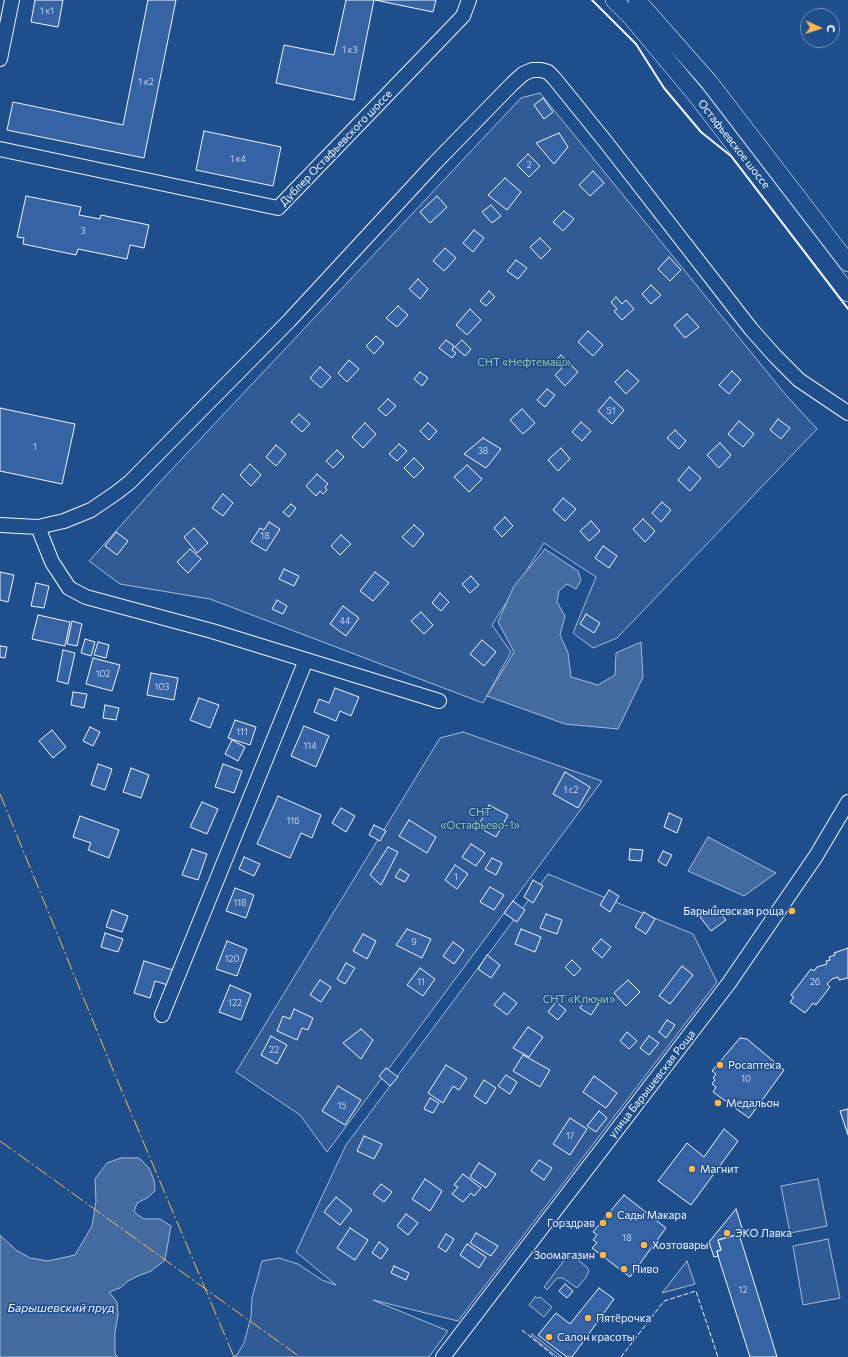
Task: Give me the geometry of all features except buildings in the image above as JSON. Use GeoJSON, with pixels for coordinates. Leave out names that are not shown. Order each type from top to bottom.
{"type":"FeatureCollection","features":[{"type":"Feature","properties":{"kind":"main road","name":"Остафьевское шоссе"},"geometry":{"type":"LineString","coordinates":[[615,0],[632,18],[697,96],[848,293]]}},
{"type":"Feature","properties":{"kind":"main road","name":"Остафьевское шоссе"},"geometry":{"type":"LineString","coordinates":[[637,0],[710,84],[848,264]]}},
{"type":"Feature","properties":{"kind":"street"},"geometry":{"type":"LineString","coordinates":[[0,58],[12,0]]}},
{"type":"Feature","properties":{"kind":"street","name":"Дублер Остафьевского шоссе"},"geometry":{"type":"LineString","coordinates":[[0,148],[278,208],[464,16],[469,0]]}},
{"type":"Feature","properties":{"kind":"street"},"geometry":{"type":"LineString","coordinates":[[0,525],[38,527],[64,521],[86,512],[116,493],[130,482],[289,321],[435,163],[512,84],[523,74],[532,70],[548,72],[554,78],[752,329],[775,356],[799,380],[848,413]]}},
{"type":"Feature","properties":{"kind":"street"},"geometry":{"type":"LineString","coordinates":[[38,527],[52,562],[68,588],[86,597],[212,631],[439,701]]}},
{"type":"Feature","properties":{"kind":"street"},"geometry":{"type":"LineString","coordinates":[[162,1015],[306,660]]}},
{"type":"Feature","properties":{"kind":"street","name":"улица Барышевская Роща"},"geometry":{"type":"LineString","coordinates":[[443,1357],[729,983],[816,856],[848,802]]}},
{"type":"Feature","properties":{"kind":"shaded area","name":"СНТ «Нефтемаш»"},"geometry":{"type":"Polygon","coordinates":[[[540,93],[785,394],[817,429],[617,638],[593,648],[573,633],[596,577],[544,543],[492,625],[511,652],[483,703],[210,599],[120,584],[89,561],[159,483],[521,98],[540,93]]]}},
{"type":"Feature","properties":{"kind":"shaded area","name":"СНТ «Остафьево-1»"},"geometry":{"type":"Polygon","coordinates":[[[463,732],[602,781],[327,1152],[300,1115],[236,1072],[440,738],[463,732]]]}},
{"type":"Feature","properties":{"kind":"shaded area","name":"СНТ «Ключи»"},"geometry":{"type":"Polygon","coordinates":[[[548,874],[693,934],[717,982],[458,1321],[373,1300],[448,1331],[429,1357],[232,1357],[237,1355],[244,1343],[251,1317],[252,1298],[262,1261],[279,1258],[298,1264],[322,1280],[336,1285],[296,1252],[346,1145],[548,874]]]}},
{"type":"Feature","properties":{"kind":"shaded area"},"geometry":{"type":"Polygon","coordinates":[[[818,1179],[827,1226],[790,1233],[781,1186],[818,1179]]]}},
{"type":"Feature","properties":{"kind":"shaded area"},"geometry":{"type":"Polygon","coordinates":[[[828,1239],[840,1298],[803,1305],[793,1246],[828,1239]]]}},
{"type":"Feature","properties":{"kind":"shaded area"},"geometry":{"type":"Polygon","coordinates":[[[568,1257],[574,1257],[587,1267],[589,1271],[586,1277],[577,1288],[563,1278],[557,1278],[547,1290],[544,1287],[568,1257]]]}},
{"type":"Feature","properties":{"kind":"shaded area"},"geometry":{"type":"Polygon","coordinates":[[[687,1261],[695,1284],[662,1293],[687,1261]]]}},
{"type":"Feature","properties":{"kind":"shaded area"},"geometry":{"type":"Polygon","coordinates":[[[535,1297],[540,1297],[552,1307],[544,1317],[529,1305],[535,1297]]]}},
{"type":"Feature","properties":{"kind":"shaded area"},"geometry":{"type":"Polygon","coordinates":[[[532,1334],[562,1357],[557,1357],[531,1336],[532,1334]]]}},
{"type":"Feature","properties":{"kind":"water"},"geometry":{"type":"Polygon","coordinates":[[[545,549],[578,571],[581,580],[576,589],[567,584],[559,591],[557,602],[565,616],[560,635],[568,653],[571,677],[598,685],[615,675],[616,653],[641,642],[643,677],[618,729],[565,724],[487,696],[514,652],[498,622],[514,586],[545,549]]]}},
{"type":"Feature","properties":{"kind":"water"},"geometry":{"type":"Polygon","coordinates":[[[708,837],[776,873],[744,896],[688,871],[708,837]]]}},
{"type":"Feature","properties":{"kind":"water","name":"Барышевский пруд"},"geometry":{"type":"Polygon","coordinates":[[[121,1158],[139,1158],[149,1168],[154,1180],[155,1191],[147,1198],[137,1203],[134,1212],[144,1219],[160,1219],[171,1226],[165,1260],[151,1271],[128,1281],[120,1288],[109,1292],[117,1302],[118,1315],[115,1332],[115,1354],[118,1357],[0,1357],[0,1235],[16,1250],[30,1258],[48,1261],[75,1255],[92,1226],[96,1201],[95,1179],[107,1163],[121,1158]]]}},
{"type":"Feature","properties":{"kind":"fence"},"geometry":{"type":"LineString","coordinates":[[621,1357],[664,1301],[696,1291],[718,1357]]}},
{"type":"Feature","properties":{"kind":"fence"},"geometry":{"type":"LineString","coordinates":[[522,1330],[555,1357]]}},
{"type":"Feature","properties":{"kind":"wall"},"geometry":{"type":"LineString","coordinates":[[592,0],[636,44],[664,88],[701,132],[731,156],[848,309]]}},
{"type":"Feature","properties":{"kind":"power"},"geometry":{"type":"LineString","coordinates":[[0,794],[113,1070],[234,1357]]}},
{"type":"Feature","properties":{"kind":"power"},"geometry":{"type":"LineString","coordinates":[[0,1141],[300,1357]]}},
{"type":"Feature","properties":{"kind":"place","name":"Барышевская роща"},"geometry":{"type":"Point","coordinates":[792,911]}},
{"type":"Feature","properties":{"kind":"place","name":"Росаптека"},"geometry":{"type":"Point","coordinates":[720,1065]}},
{"type":"Feature","properties":{"kind":"place","name":"Медальон"},"geometry":{"type":"Point","coordinates":[718,1103]}},
{"type":"Feature","properties":{"kind":"place","name":"Магнит"},"geometry":{"type":"Point","coordinates":[692,1169]}},
{"type":"Feature","properties":{"kind":"place","name":"Сады Макара"},"geometry":{"type":"Point","coordinates":[609,1215]}},
{"type":"Feature","properties":{"kind":"place","name":"Горздрав"},"geometry":{"type":"Point","coordinates":[603,1223]}},
{"type":"Feature","properties":{"kind":"place","name":"ЭКО Лавка"},"geometry":{"type":"Point","coordinates":[727,1233]}},
{"type":"Feature","properties":{"kind":"place","name":"Хозтовары"},"geometry":{"type":"Point","coordinates":[644,1245]}},
{"type":"Feature","properties":{"kind":"place","name":"Зоомагазин"},"geometry":{"type":"Point","coordinates":[603,1255]}},
{"type":"Feature","properties":{"kind":"place","name":"Пиво"},"geometry":{"type":"Point","coordinates":[624,1269]}},
{"type":"Feature","properties":{"kind":"place","name":"Пятёрочка"},"geometry":{"type":"Point","coordinates":[588,1318]}},
{"type":"Feature","properties":{"kind":"place","name":"Салон красоты"},"geometry":{"type":"Point","coordinates":[549,1337]}}]}
